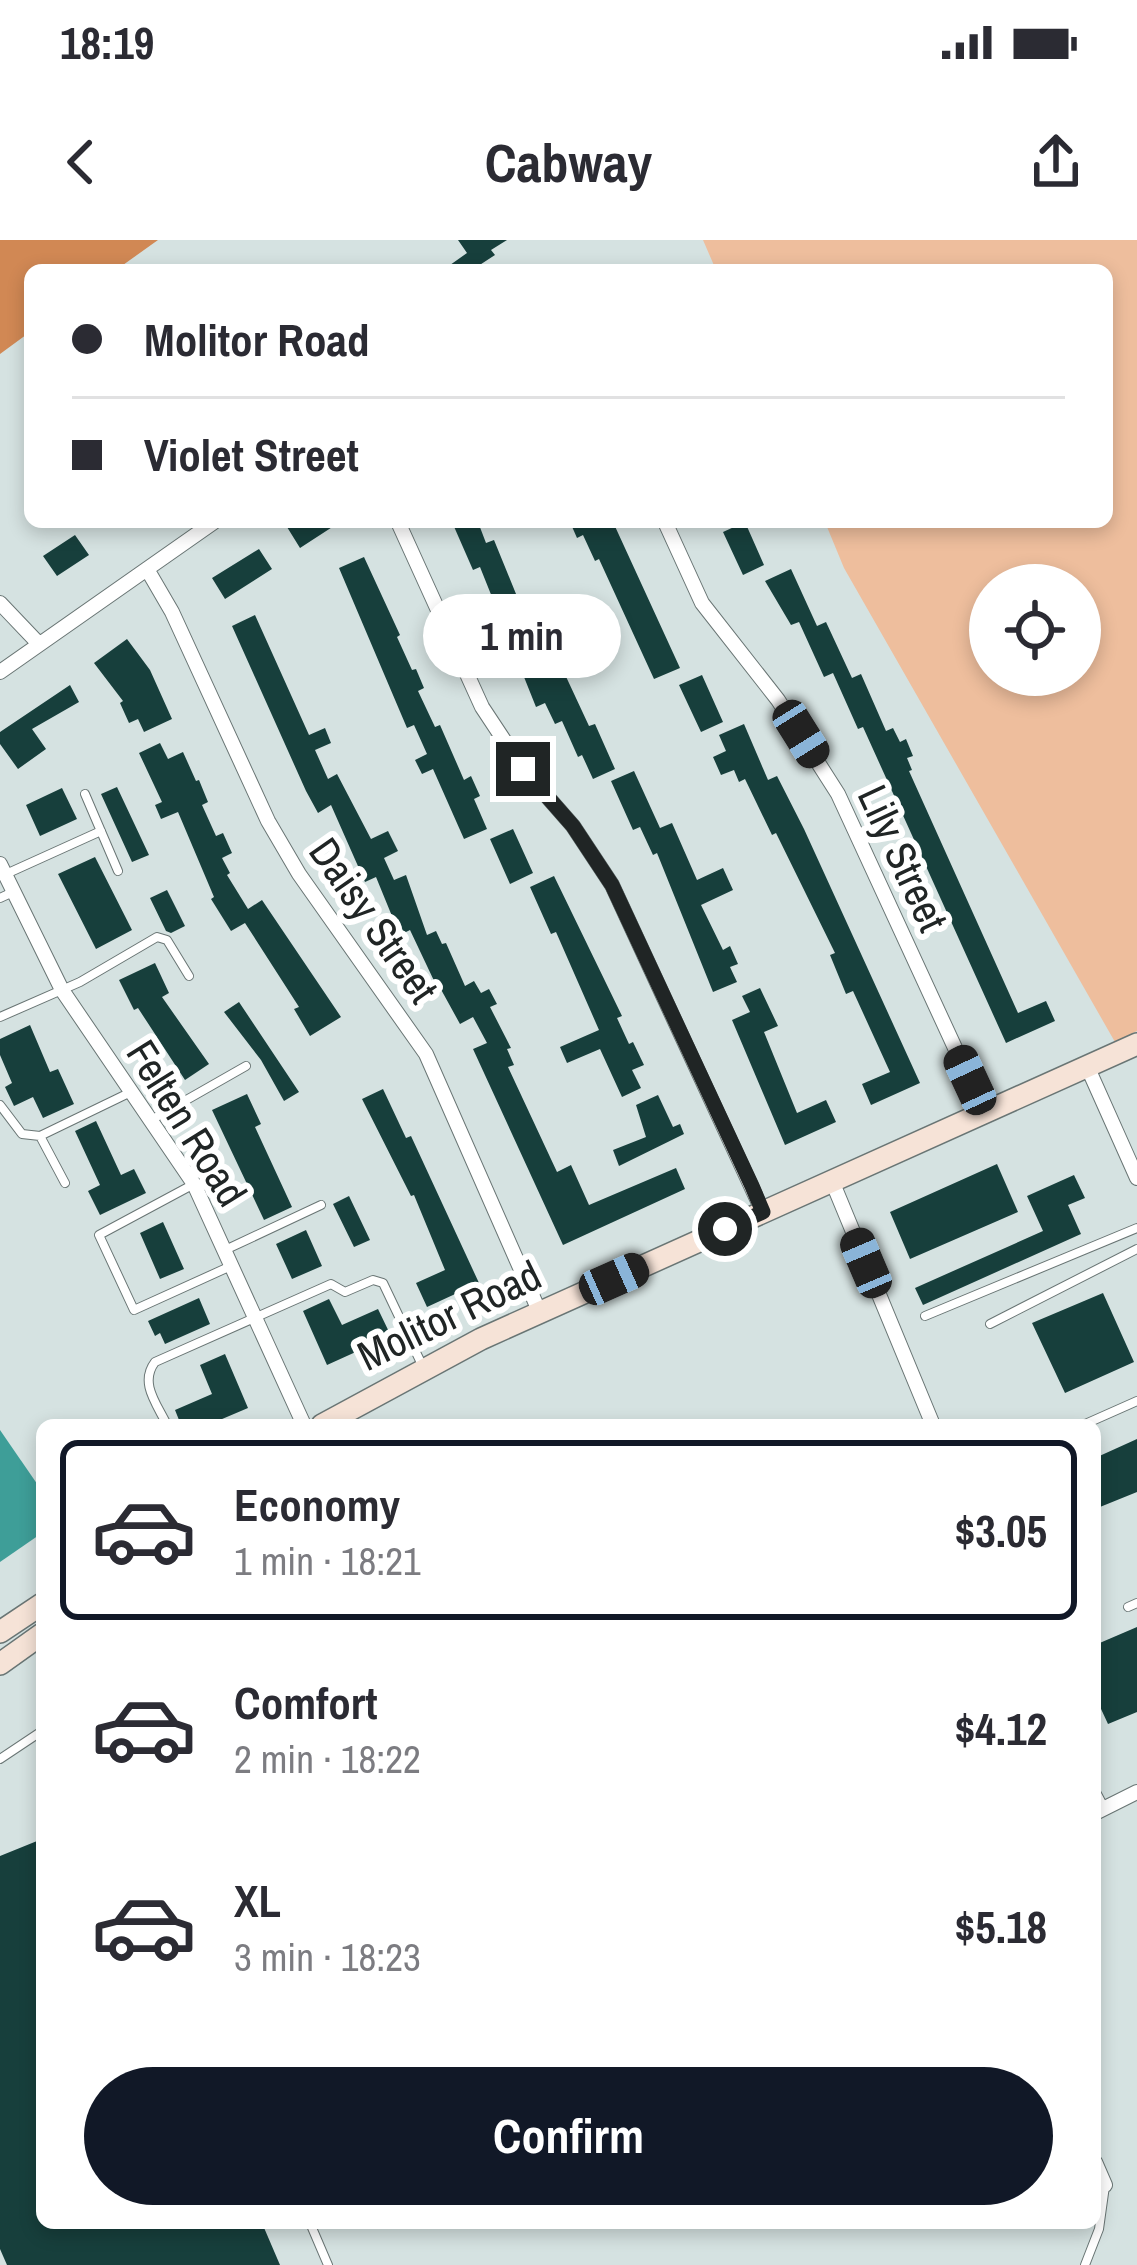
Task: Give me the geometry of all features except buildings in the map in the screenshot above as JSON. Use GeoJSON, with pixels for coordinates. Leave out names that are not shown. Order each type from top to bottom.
{"type":"FeatureCollection","features":[{"type":"Feature","properties":{"kind":"street"},"geometry":{"type":"LineString","coordinates":[[0,672],[205,528]]}},
{"type":"Feature","properties":{"kind":"street"},"geometry":{"type":"LineString","coordinates":[[401,528],[482,707],[612,885],[763,1212]]}},
{"type":"Feature","properties":{"kind":"street","name":"Lily Street"},"geometry":{"type":"LineString","coordinates":[[668,528],[702,603],[778,700],[838,794],[985,1113]]}},
{"type":"Feature","properties":{"kind":"street","name":"Daisy Street"},"geometry":{"type":"LineString","coordinates":[[147,569],[288,856],[426,1054],[540,1312]]}},
{"type":"Feature","properties":{"kind":"street"},"geometry":{"type":"LineString","coordinates":[[0,603],[39,644]]}},
{"type":"Feature","properties":{"kind":"street","name":"Felten Road"},"geometry":{"type":"LineString","coordinates":[[2,870],[6,895],[62,990],[194,1184],[301,1419]]}},
{"type":"Feature","properties":{"kind":"street","name":"Molitor Road"},"geometry":{"type":"LineString","coordinates":[[333,1419],[540,1312],[1137,1044]]}},
{"type":"Feature","properties":{"kind":"street"},"geometry":{"type":"LineString","coordinates":[[1087,1066],[1137,1178]]}},
{"type":"Feature","properties":{"kind":"street"},"geometry":{"type":"LineString","coordinates":[[832,1181],[931,1419]]}},
{"type":"Feature","properties":{"kind":"street"},"geometry":{"type":"LineString","coordinates":[[0,1632],[36,1608]]}},
{"type":"Feature","properties":{"kind":"street"},"geometry":{"type":"LineString","coordinates":[[0,1664],[32,1652]]}},
{"type":"Feature","properties":{"kind":"street"},"geometry":{"type":"LineString","coordinates":[[1101,1810],[1137,1792]]}},
{"type":"Feature","properties":{"kind":"street"},"geometry":{"type":"LineString","coordinates":[[1101,2176],[1105,2185]]}},
{"type":"Feature","properties":{"kind":"lane"},"geometry":{"type":"LineString","coordinates":[[85,794],[118,871]]}},
{"type":"Feature","properties":{"kind":"lane"},"geometry":{"type":"LineString","coordinates":[[2,870],[100,831]]}},
{"type":"Feature","properties":{"kind":"lane"},"geometry":{"type":"LineString","coordinates":[[0,1017],[62,990],[158,937],[167,940],[189,976]]}},
{"type":"Feature","properties":{"kind":"lane"},"geometry":{"type":"LineString","coordinates":[[153,1119],[246,1066]]}},
{"type":"Feature","properties":{"kind":"lane"},"geometry":{"type":"LineString","coordinates":[[0,1105],[22,1134],[40,1136],[132,1091]]}},
{"type":"Feature","properties":{"kind":"lane"},"geometry":{"type":"LineString","coordinates":[[40,1136],[65,1184]]}},
{"type":"Feature","properties":{"kind":"lane"},"geometry":{"type":"LineString","coordinates":[[194,1184],[99,1235],[134,1310],[232,1266]]}},
{"type":"Feature","properties":{"kind":"lane"},"geometry":{"type":"LineString","coordinates":[[225,1250],[322,1205]]}},
{"type":"Feature","properties":{"kind":"lane"},"geometry":{"type":"LineString","coordinates":[[925,1316],[1137,1228]]}},
{"type":"Feature","properties":{"kind":"lane"},"geometry":{"type":"LineString","coordinates":[[991,1324],[1137,1249]]}},
{"type":"Feature","properties":{"kind":"lane"},"geometry":{"type":"LineString","coordinates":[[164,1419],[148,1386],[155,1362],[331,1284],[345,1292],[373,1280],[382,1283],[424,1368]]}},
{"type":"Feature","properties":{"kind":"lane"},"geometry":{"type":"LineString","coordinates":[[1096,1419],[1137,1401]]}},
{"type":"Feature","properties":{"kind":"lane"},"geometry":{"type":"LineString","coordinates":[[0,1759],[36,1736]]}},
{"type":"Feature","properties":{"kind":"lane"},"geometry":{"type":"LineString","coordinates":[[1101,2214],[1105,2185]]}},
{"type":"Feature","properties":{"kind":"lane"},"geometry":{"type":"LineString","coordinates":[[313,2229],[328,2265]]}},
{"type":"Feature","properties":{"kind":"lane"},"geometry":{"type":"LineString","coordinates":[[1085,2265],[1099,2229]]}},
{"type":"Feature","properties":{"kind":"shaded area"},"geometry":{"type":"Polygon","coordinates":[[[0,240],[158,240],[124,264],[24,264],[24,336],[0,354],[0,240]]]}},
{"type":"Feature","properties":{"kind":"shaded area"},"geometry":{"type":"Polygon","coordinates":[[[703,240],[1137,240],[1137,1031],[1115,1042],[844,568],[827,528],[1113,528],[1113,264],[713,264],[703,240]]]}},
{"type":"Feature","properties":{"kind":"water"},"geometry":{"type":"Polygon","coordinates":[[[0,1430],[36,1482],[36,1537],[0,1562],[0,1430]]]}},
{"type":"Feature","properties":{"kind":"route"},"geometry":{"type":"LineString","coordinates":[[523,769],[573,826],[612,885],[752,1186],[763,1212],[725,1229]]}}]}
